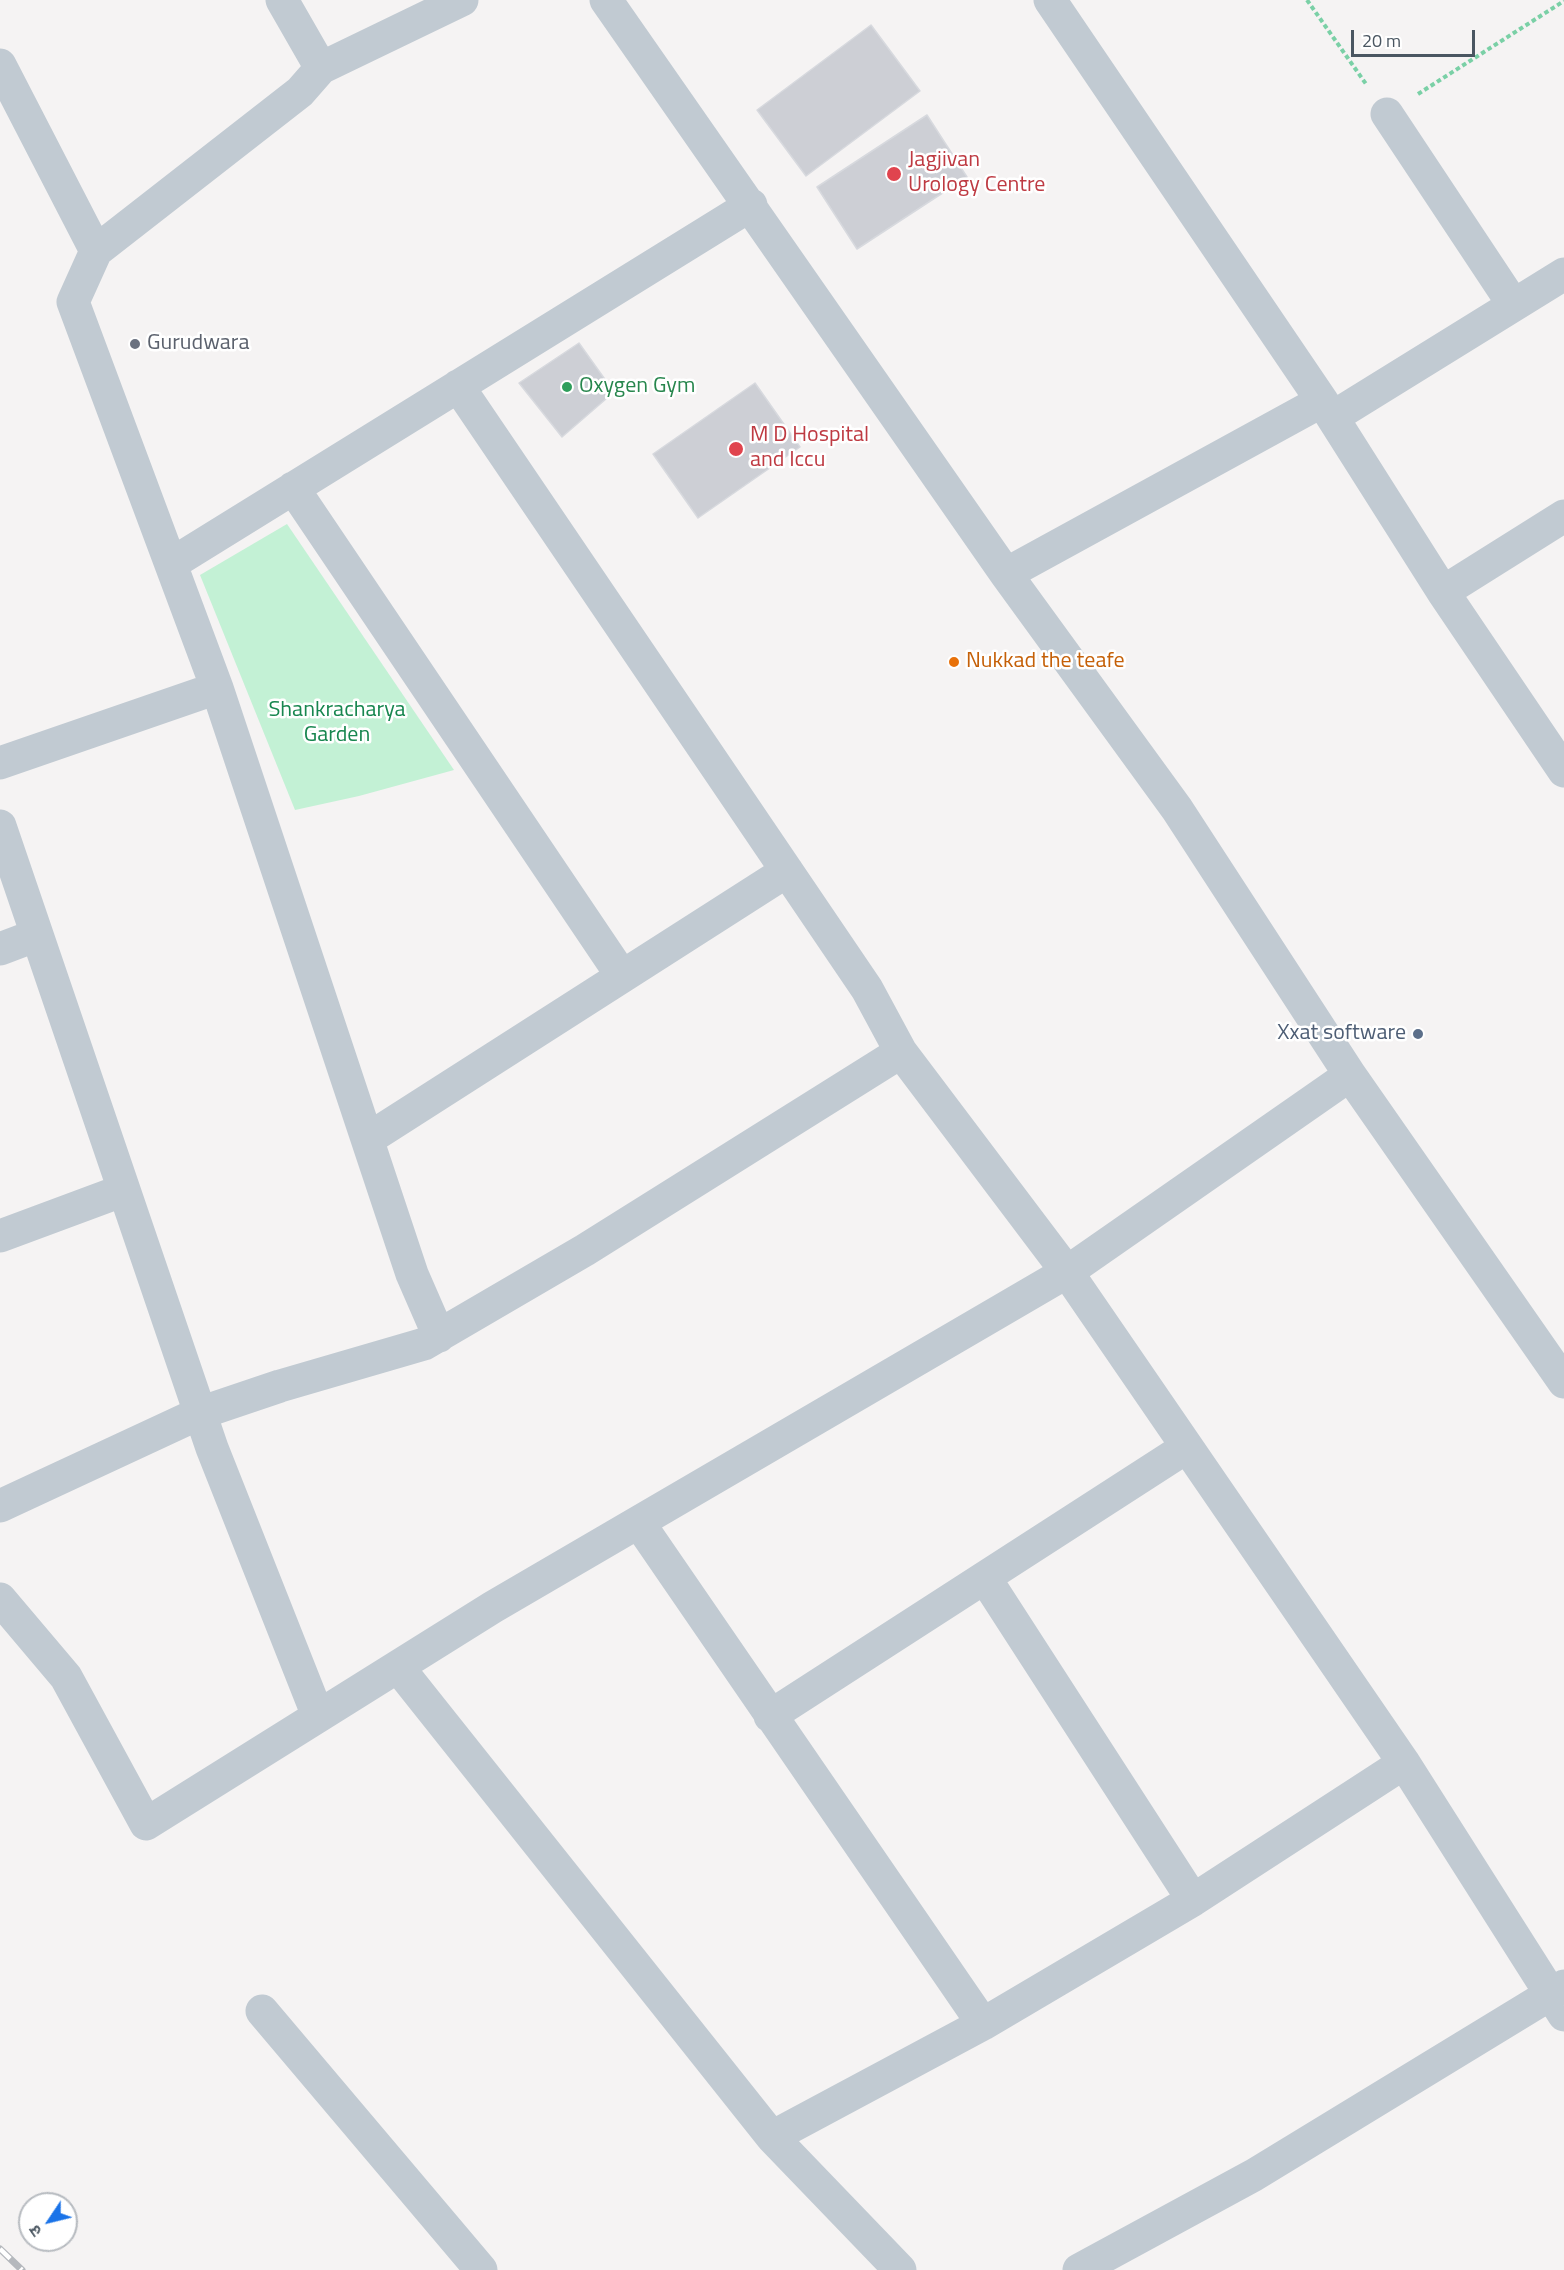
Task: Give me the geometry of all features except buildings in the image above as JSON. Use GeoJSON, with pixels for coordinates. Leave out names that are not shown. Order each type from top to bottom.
{"type":"FeatureCollection","features":[{"type":"Feature","properties":{"kind":"street"},"geometry":{"type":"LineString","coordinates":[[282,0],[321,68]]}},
{"type":"Feature","properties":{"kind":"street"},"geometry":{"type":"LineString","coordinates":[[439,1336],[412,1274],[217,688],[73,302],[96,250],[300,92],[321,68],[462,0]]}},
{"type":"Feature","properties":{"kind":"street"},"geometry":{"type":"LineString","coordinates":[[606,0],[1006,574],[1177,808],[1350,1075],[1564,1382]]}},
{"type":"Feature","properties":{"kind":"street"},"geometry":{"type":"LineString","coordinates":[[1050,0],[1328,409],[1443,592],[1564,771]]}},
{"type":"Feature","properties":{"kind":"street"},"geometry":{"type":"LineString","coordinates":[[0,65],[96,250]]}},
{"type":"Feature","properties":{"kind":"street"},"geometry":{"type":"LineString","coordinates":[[1387,114],[1514,304]]}},
{"type":"Feature","properties":{"kind":"street"},"geometry":{"type":"LineString","coordinates":[[171,564],[751,205]]}},
{"type":"Feature","properties":{"kind":"street"},"geometry":{"type":"LineString","coordinates":[[1006,574],[1328,409],[1564,274]]}},
{"type":"Feature","properties":{"kind":"street"},"geometry":{"type":"LineString","coordinates":[[458,386],[867,989],[901,1052],[1066,1272],[1404,1763],[1560,1998],[1254,2175],[1079,2270]]}},
{"type":"Feature","properties":{"kind":"street"},"geometry":{"type":"LineString","coordinates":[[293,488],[622,976]]}},
{"type":"Feature","properties":{"kind":"street"},"geometry":{"type":"LineString","coordinates":[[1443,592],[1564,516]]}},
{"type":"Feature","properties":{"kind":"street"},"geometry":{"type":"LineString","coordinates":[[0,763],[217,688]]}},
{"type":"Feature","properties":{"kind":"street"},"geometry":{"type":"LineString","coordinates":[[0,826],[200,1413],[318,1716]]}},
{"type":"Feature","properties":{"kind":"street"},"geometry":{"type":"LineString","coordinates":[[368,1139],[787,871]]}},
{"type":"Feature","properties":{"kind":"street"},"geometry":{"type":"LineString","coordinates":[[0,949],[37,935]]}},
{"type":"Feature","properties":{"kind":"street"},"geometry":{"type":"LineString","coordinates":[[0,1506],[200,1413],[280,1386],[424,1344],[585,1250],[901,1052]]}},
{"type":"Feature","properties":{"kind":"street"},"geometry":{"type":"LineString","coordinates":[[0,1599],[66,1677],[146,1824],[493,1607],[1066,1272],[1350,1075]]}},
{"type":"Feature","properties":{"kind":"street"},"geometry":{"type":"LineString","coordinates":[[0,1236],[124,1190]]}},
{"type":"Feature","properties":{"kind":"street"},"geometry":{"type":"LineString","coordinates":[[770,1716],[1187,1447]]}},
{"type":"Feature","properties":{"kind":"street"},"geometry":{"type":"LineString","coordinates":[[639,1523],[983,2024]]}},
{"type":"Feature","properties":{"kind":"street"},"geometry":{"type":"LineString","coordinates":[[984,1578],[1194,1900]]}},
{"type":"Feature","properties":{"kind":"street"},"geometry":{"type":"LineString","coordinates":[[398,1667],[772,2137],[900,2270]]}},
{"type":"Feature","properties":{"kind":"street"},"geometry":{"type":"LineString","coordinates":[[772,2137],[983,2024],[1194,1900],[1404,1763]]}},
{"type":"Feature","properties":{"kind":"street"},"geometry":{"type":"LineString","coordinates":[[262,2011],[481,2270]]}},
{"type":"Feature","properties":{"kind":"path"},"geometry":{"type":"LineString","coordinates":[[1307,0],[1387,114],[1564,1]]}},
{"type":"Feature","properties":{"kind":"green space","name":"Shankracharya Garden"},"geometry":{"type":"Polygon","coordinates":[[[287,524],[454,770],[359,796],[295,810],[200,575],[287,524]]]}},
{"type":"Feature","properties":{"kind":"railway"},"geometry":{"type":"LineString","coordinates":[[0,2249],[22,2270]]}},
{"type":"Feature","properties":{"kind":"place","name":"Jagjivan Urology Centre"},"geometry":{"type":"Point","coordinates":[894,174]}},
{"type":"Feature","properties":{"kind":"place","name":"Gurudwara"},"geometry":{"type":"Point","coordinates":[135,344]}},
{"type":"Feature","properties":{"kind":"place","name":"Oxygen Gym"},"geometry":{"type":"Point","coordinates":[567,387]}},
{"type":"Feature","properties":{"kind":"place","name":"M D Hospital and Iccu"},"geometry":{"type":"Point","coordinates":[736,449]}},
{"type":"Feature","properties":{"kind":"place","name":"Nukkad the teafe"},"geometry":{"type":"Point","coordinates":[954,662]}},
{"type":"Feature","properties":{"kind":"place","name":"Xxat software"},"geometry":{"type":"Point","coordinates":[1418,1034]}}]}
